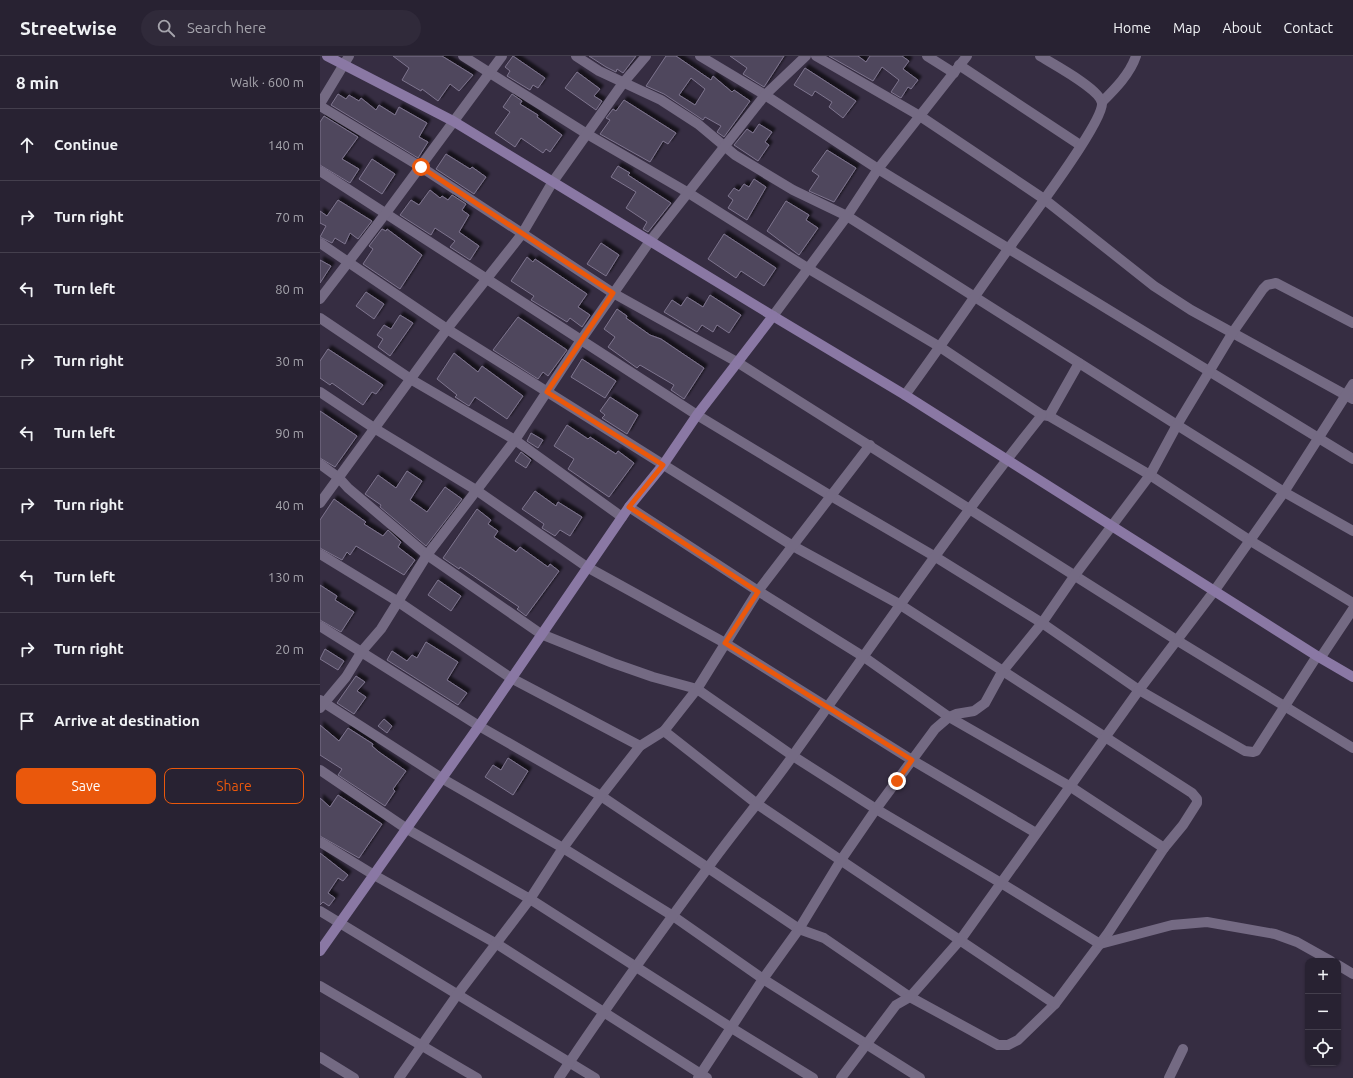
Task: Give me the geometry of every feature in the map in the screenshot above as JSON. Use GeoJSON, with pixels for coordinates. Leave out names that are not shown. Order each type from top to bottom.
{"type":"FeatureCollection","features":[{"type":"Feature","properties":{"kind":"street"},"geometry":{"type":"LineString","coordinates":[[327,56],[346,60],[453,121],[552,183],[906,395],[1353,677]]}},
{"type":"Feature","properties":{"kind":"street"},"geometry":{"type":"LineString","coordinates":[[463,56],[587,134],[687,192],[809,269],[940,347],[1045,415],[1150,475],[1249,540],[1353,602]]}},
{"type":"Feature","properties":{"kind":"street"},"geometry":{"type":"LineString","coordinates":[[320,299],[386,214],[502,56]]}},
{"type":"Feature","properties":{"kind":"street"},"geometry":{"type":"LineString","coordinates":[[576,56],[599,71],[661,100],[698,124],[735,155],[793,190],[847,216],[1284,492],[1353,531]]}},
{"type":"Feature","properties":{"kind":"street"},"geometry":{"type":"LineString","coordinates":[[320,503],[374,428],[412,380],[447,329],[522,234],[552,183],[624,83],[646,56]]}},
{"type":"Feature","properties":{"kind":"street"},"geometry":{"type":"LineString","coordinates":[[700,56],[765,95],[878,169],[1353,459]]}},
{"type":"Feature","properties":{"kind":"street"},"geometry":{"type":"LineString","coordinates":[[806,56],[765,95],[687,192],[650,241],[581,340],[515,440],[427,556],[381,628],[362,651],[346,677],[321,704],[443,778],[563,848],[673,916],[763,979],[920,1078]]}},
{"type":"Feature","properties":{"kind":"street"},"geometry":{"type":"LineString","coordinates":[[816,56],[920,116],[1044,199],[1154,286],[1191,310],[1349,397]]}},
{"type":"Feature","properties":{"kind":"street"},"geometry":{"type":"LineString","coordinates":[[927,56],[957,69],[1080,146]]}},
{"type":"Feature","properties":{"kind":"street"},"geometry":{"type":"LineString","coordinates":[[320,951],[443,778],[629,507],[663,465],[697,415],[809,269],[878,169],[967,56]]}},
{"type":"Feature","properties":{"kind":"street"},"geometry":{"type":"LineString","coordinates":[[1040,56],[1094,90],[1102,102]]}},
{"type":"Feature","properties":{"kind":"street"},"geometry":{"type":"LineString","coordinates":[[906,395],[1080,146],[1098,118],[1102,102],[1117,87],[1134,64],[1136,56]]}},
{"type":"Feature","properties":{"kind":"street"},"geometry":{"type":"LineString","coordinates":[[346,60],[320,105],[421,167],[613,293],[737,362],[1178,641],[1286,705],[1353,748]]}},
{"type":"Feature","properties":{"kind":"street"},"geometry":{"type":"LineString","coordinates":[[320,171],[486,280],[697,415],[830,496],[934,556],[1042,623],[1139,690],[1245,751],[1256,751],[1353,608]]}},
{"type":"Feature","properties":{"kind":"street"},"geometry":{"type":"LineString","coordinates":[[320,243],[447,329],[663,465],[793,546],[899,604],[1002,672],[1192,793],[1197,799],[1197,803],[1183,826],[1164,848],[1100,944],[1056,1004],[1018,1040],[1008,1045],[998,1045],[910,997],[824,938],[799,929],[601,796],[479,726],[320,626]]}},
{"type":"Feature","properties":{"kind":"street"},"geometry":{"type":"LineString","coordinates":[[320,842],[374,876],[497,944],[702,1077],[730,1027],[799,929],[841,860],[876,809],[935,729],[949,717],[956,714],[974,711],[985,703],[1002,672],[1042,623],[1075,575],[1150,475],[1177,425],[1233,332],[1263,288],[1267,285],[1276,283],[1353,323]]}},
{"type":"Feature","properties":{"kind":"street"},"geometry":{"type":"LineString","coordinates":[[320,318],[412,380],[515,440],[622,517]]}},
{"type":"Feature","properties":{"kind":"street"},"geometry":{"type":"LineString","coordinates":[[559,1078],[604,1012],[707,868],[793,756],[864,657],[899,604],[1006,459],[1045,415],[1079,363]]}},
{"type":"Feature","properties":{"kind":"street"},"geometry":{"type":"LineString","coordinates":[[840,1078],[896,1005],[910,997],[960,939],[1139,690],[1178,641],[1215,590],[1284,492],[1318,438],[1349,397],[1353,384]]}},
{"type":"Feature","properties":{"kind":"street"},"geometry":{"type":"LineString","coordinates":[[320,392],[374,428],[476,490],[587,567],[725,643],[828,706],[912,760],[1036,833]]}},
{"type":"Feature","properties":{"kind":"street"},"geometry":{"type":"LineString","coordinates":[[399,1078],[457,995],[497,944],[530,898],[563,848],[601,796],[640,746],[664,731],[697,689],[758,592],[870,445]]}},
{"type":"Feature","properties":{"kind":"street"},"geometry":{"type":"LineString","coordinates":[[320,464],[339,478],[348,488],[427,556],[541,634],[613,663],[653,677],[697,689],[793,756],[876,809],[1100,944],[1172,925],[1207,922],[1275,934],[1297,942],[1325,958]]}},
{"type":"Feature","properties":{"kind":"street"},"geometry":{"type":"LineString","coordinates":[[629,507],[758,592],[864,657],[949,717],[1071,786],[1164,848]]}},
{"type":"Feature","properties":{"kind":"street"},"geometry":{"type":"LineString","coordinates":[[320,554],[398,601],[511,678],[640,746]]}},
{"type":"Feature","properties":{"kind":"street"},"geometry":{"type":"LineString","coordinates":[[664,731],[757,804],[1056,1004]]}},
{"type":"Feature","properties":{"kind":"street"},"geometry":{"type":"LineString","coordinates":[[320,770],[407,829],[530,898],[730,1027],[813,1078]]}},
{"type":"Feature","properties":{"kind":"street"},"geometry":{"type":"LineString","coordinates":[[320,911],[595,1078]]}},
{"type":"Feature","properties":{"kind":"street"},"geometry":{"type":"LineString","coordinates":[[1341,967],[1353,974]]}},
{"type":"Feature","properties":{"kind":"street"},"geometry":{"type":"LineString","coordinates":[[320,986],[477,1078]]}},
{"type":"Feature","properties":{"kind":"street"},"geometry":{"type":"LineString","coordinates":[[1169,1078],[1183,1049]]}},
{"type":"Feature","properties":{"kind":"street"},"geometry":{"type":"LineString","coordinates":[[320,1057],[354,1078]]}},
{"type":"Feature","properties":{"kind":"building"},"geometry":{"type":"Polygon","coordinates":[[[393,56],[442,56],[473,75],[459,91],[450,84],[438,101],[422,89],[421,91],[402,80],[409,68],[393,56]]]}},
{"type":"Feature","properties":{"kind":"building"},"geometry":{"type":"Polygon","coordinates":[[[513,56],[545,78],[538,88],[533,85],[530,90],[507,76],[510,71],[505,67],[513,56]]]}},
{"type":"Feature","properties":{"kind":"building"},"geometry":{"type":"Polygon","coordinates":[[[589,56],[636,56],[623,73],[617,69],[616,72],[606,67],[589,56]]]}},
{"type":"Feature","properties":{"kind":"building"},"geometry":{"type":"Polygon","coordinates":[[[666,56],[676,56],[711,80],[713,76],[732,92],[734,90],[750,101],[724,137],[717,132],[721,126],[705,117],[703,120],[664,94],[646,86],[666,56]],[[691,78],[679,95],[695,105],[705,89],[691,78]]]}},
{"type":"Feature","properties":{"kind":"building"},"geometry":{"type":"Polygon","coordinates":[[[730,56],[784,56],[764,87],[743,74],[747,68],[730,56]]]}},
{"type":"Feature","properties":{"kind":"building"},"geometry":{"type":"Polygon","coordinates":[[[829,56],[858,56],[866,62],[870,56],[902,56],[909,61],[903,69],[918,80],[911,89],[908,87],[901,98],[891,92],[899,80],[882,67],[873,81],[829,56]]]}},
{"type":"Feature","properties":{"kind":"building"},"geometry":{"type":"Polygon","coordinates":[[[805,68],[856,101],[843,118],[829,107],[832,102],[815,91],[812,96],[794,85],[805,68]]]}},
{"type":"Feature","properties":{"kind":"building"},"geometry":{"type":"Polygon","coordinates":[[[577,72],[600,89],[594,96],[602,101],[596,110],[565,88],[577,72]]]}},
{"type":"Feature","properties":{"kind":"building"},"geometry":{"type":"Polygon","coordinates":[[[338,94],[346,99],[349,95],[359,101],[361,98],[376,110],[379,105],[395,115],[399,107],[427,123],[419,137],[428,142],[418,158],[331,105],[338,94]]]}},
{"type":"Feature","properties":{"kind":"building"},"geometry":{"type":"Polygon","coordinates":[[[512,94],[522,101],[520,104],[538,115],[537,117],[562,135],[550,152],[546,149],[543,153],[521,138],[515,147],[495,133],[510,112],[503,107],[512,94]]]}},
{"type":"Feature","properties":{"kind":"building"},"geometry":{"type":"Polygon","coordinates":[[[624,100],[676,133],[668,144],[663,141],[650,162],[600,134],[610,120],[606,118],[613,109],[616,111],[624,100]]]}},
{"type":"Feature","properties":{"kind":"building"},"geometry":{"type":"Polygon","coordinates":[[[324,116],[358,137],[342,159],[359,169],[350,183],[320,165],[320,122],[324,116]]]}},
{"type":"Feature","properties":{"kind":"building"},"geometry":{"type":"Polygon","coordinates":[[[759,124],[772,132],[765,142],[769,145],[758,161],[734,145],[747,129],[753,133],[759,124]]]}},
{"type":"Feature","properties":{"kind":"building"},"geometry":{"type":"Polygon","coordinates":[[[827,150],[856,168],[834,202],[809,191],[819,176],[812,171],[827,150]]]}},
{"type":"Feature","properties":{"kind":"building"},"geometry":{"type":"Polygon","coordinates":[[[446,154],[470,169],[472,167],[486,177],[474,194],[436,169],[446,154]]]}},
{"type":"Feature","properties":{"kind":"building"},"geometry":{"type":"Polygon","coordinates":[[[372,159],[395,174],[382,194],[359,179],[372,159]]]}},
{"type":"Feature","properties":{"kind":"building"},"geometry":{"type":"Polygon","coordinates":[[[618,166],[630,173],[628,175],[671,203],[648,232],[643,229],[647,222],[626,208],[636,192],[611,177],[618,166]]]}},
{"type":"Feature","properties":{"kind":"building"},"geometry":{"type":"Polygon","coordinates":[[[754,179],[766,187],[747,220],[728,208],[733,200],[728,196],[734,188],[739,191],[744,184],[749,187],[754,179]]]}},
{"type":"Feature","properties":{"kind":"building"},"geometry":{"type":"Polygon","coordinates":[[[430,190],[440,198],[442,196],[448,200],[452,195],[466,204],[462,210],[469,215],[459,232],[479,246],[470,260],[450,247],[455,241],[435,228],[431,235],[400,215],[411,200],[419,205],[430,190]]]}},
{"type":"Feature","properties":{"kind":"building"},"geometry":{"type":"Polygon","coordinates":[[[338,200],[372,221],[358,239],[350,233],[345,244],[335,238],[332,243],[320,237],[326,226],[320,223],[320,211],[327,216],[338,200]]]}},
{"type":"Feature","properties":{"kind":"building"},"geometry":{"type":"Polygon","coordinates":[[[786,201],[809,215],[806,220],[818,228],[799,255],[767,231],[786,201]]]}},
{"type":"Feature","properties":{"kind":"building"},"geometry":{"type":"Polygon","coordinates":[[[382,229],[386,231],[387,229],[422,255],[400,289],[363,264],[373,249],[369,246],[382,229]]]}},
{"type":"Feature","properties":{"kind":"building"},"geometry":{"type":"Polygon","coordinates":[[[724,234],[776,268],[764,286],[741,271],[736,278],[708,259],[724,234]]]}},
{"type":"Feature","properties":{"kind":"building"},"geometry":{"type":"Polygon","coordinates":[[[601,243],[619,255],[606,276],[587,264],[601,243]]]}},
{"type":"Feature","properties":{"kind":"building"},"geometry":{"type":"Polygon","coordinates":[[[527,257],[533,262],[535,259],[587,294],[578,307],[590,315],[582,327],[570,318],[567,322],[531,300],[534,296],[511,281],[527,257]]]}},
{"type":"Feature","properties":{"kind":"building"},"geometry":{"type":"Polygon","coordinates":[[[320,260],[331,266],[320,283],[320,260]]]}},
{"type":"Feature","properties":{"kind":"building"},"geometry":{"type":"Polygon","coordinates":[[[366,292],[384,304],[374,319],[356,306],[366,292]]]}},
{"type":"Feature","properties":{"kind":"building"},"geometry":{"type":"Polygon","coordinates":[[[710,295],[741,315],[729,333],[717,325],[713,332],[702,325],[697,332],[664,312],[672,300],[681,306],[687,297],[703,307],[710,295]]]}},
{"type":"Feature","properties":{"kind":"building"},"geometry":{"type":"Polygon","coordinates":[[[617,309],[627,316],[626,318],[650,335],[661,339],[704,368],[684,399],[671,390],[674,385],[640,365],[637,368],[608,347],[615,337],[604,329],[617,309]]]}},
{"type":"Feature","properties":{"kind":"building"},"geometry":{"type":"Polygon","coordinates":[[[400,315],[413,323],[390,356],[378,347],[383,339],[377,335],[384,325],[391,329],[400,315]]]}},
{"type":"Feature","properties":{"kind":"building"},"geometry":{"type":"Polygon","coordinates":[[[518,317],[567,350],[548,376],[543,372],[538,379],[493,350],[518,317]]]}},
{"type":"Feature","properties":{"kind":"building"},"geometry":{"type":"Polygon","coordinates":[[[328,349],[383,385],[376,394],[372,392],[363,405],[332,383],[330,385],[320,378],[320,361],[328,349]]]}},
{"type":"Feature","properties":{"kind":"building"},"geometry":{"type":"Polygon","coordinates":[[[454,353],[478,372],[482,366],[523,396],[507,419],[475,397],[469,406],[455,397],[457,395],[437,379],[454,353]]]}},
{"type":"Feature","properties":{"kind":"building"},"geometry":{"type":"Polygon","coordinates":[[[582,359],[616,381],[605,398],[571,377],[582,359]]]}},
{"type":"Feature","properties":{"kind":"building"},"geometry":{"type":"Polygon","coordinates":[[[610,397],[638,415],[627,434],[602,418],[605,415],[600,411],[610,397]]]}},
{"type":"Feature","properties":{"kind":"building"},"geometry":{"type":"Polygon","coordinates":[[[320,411],[357,436],[335,467],[320,458],[320,411]]]}},
{"type":"Feature","properties":{"kind":"building"},"geometry":{"type":"Polygon","coordinates":[[[567,425],[588,439],[590,437],[616,454],[618,451],[634,463],[609,497],[568,469],[574,459],[554,446],[567,425]]]}},
{"type":"Feature","properties":{"kind":"building"},"geometry":{"type":"Polygon","coordinates":[[[531,433],[543,440],[538,448],[527,441],[531,433]]]}},
{"type":"Feature","properties":{"kind":"building"},"geometry":{"type":"Polygon","coordinates":[[[521,452],[531,460],[526,468],[515,461],[521,452]]]}},
{"type":"Feature","properties":{"kind":"building"},"geometry":{"type":"Polygon","coordinates":[[[407,471],[422,481],[410,500],[427,512],[445,487],[462,499],[426,546],[380,507],[381,505],[365,494],[378,475],[396,488],[407,471]]]}},
{"type":"Feature","properties":{"kind":"building"},"geometry":{"type":"Polygon","coordinates":[[[535,491],[556,506],[558,502],[582,517],[570,536],[560,530],[555,536],[542,528],[544,524],[522,509],[535,491]]]}},
{"type":"Feature","properties":{"kind":"building"},"geometry":{"type":"Polygon","coordinates":[[[334,499],[366,522],[364,524],[383,536],[388,530],[401,542],[398,547],[415,560],[404,575],[356,546],[350,555],[347,552],[342,560],[320,548],[320,520],[334,499]]]}},
{"type":"Feature","properties":{"kind":"building"},"geometry":{"type":"Polygon","coordinates":[[[477,509],[491,520],[488,524],[498,531],[494,537],[516,552],[520,547],[548,567],[550,564],[559,571],[526,616],[517,609],[519,607],[460,567],[459,569],[443,558],[477,509]]]}},
{"type":"Feature","properties":{"kind":"building"},"geometry":{"type":"Polygon","coordinates":[[[438,580],[461,596],[451,611],[428,595],[438,580]]]}},
{"type":"Feature","properties":{"kind":"building"},"geometry":{"type":"Polygon","coordinates":[[[320,585],[337,596],[335,600],[354,612],[341,632],[320,620],[320,585]]]}},
{"type":"Feature","properties":{"kind":"building"},"geometry":{"type":"Polygon","coordinates":[[[426,642],[458,662],[447,680],[467,693],[458,705],[387,660],[392,651],[407,661],[412,655],[417,658],[426,642]]]}},
{"type":"Feature","properties":{"kind":"building"},"geometry":{"type":"Polygon","coordinates":[[[325,649],[344,661],[338,670],[320,659],[325,649]]]}},
{"type":"Feature","properties":{"kind":"building"},"geometry":{"type":"Polygon","coordinates":[[[356,676],[365,682],[357,691],[366,697],[354,714],[337,703],[356,676]]]}},
{"type":"Feature","properties":{"kind":"building"},"geometry":{"type":"Polygon","coordinates":[[[384,719],[392,726],[387,733],[378,726],[384,719]]]}},
{"type":"Feature","properties":{"kind":"building"},"geometry":{"type":"Polygon","coordinates":[[[320,725],[339,741],[348,728],[373,744],[372,746],[379,752],[406,771],[393,789],[395,791],[385,806],[338,775],[342,769],[320,755],[320,725]]]}},
{"type":"Feature","properties":{"kind":"building"},"geometry":{"type":"Polygon","coordinates":[[[508,758],[528,771],[513,795],[485,777],[493,765],[501,770],[508,758]]]}},
{"type":"Feature","properties":{"kind":"building"},"geometry":{"type":"Polygon","coordinates":[[[338,795],[382,824],[359,858],[320,836],[320,798],[330,807],[338,795]]]}},
{"type":"Feature","properties":{"kind":"building"},"geometry":{"type":"Polygon","coordinates":[[[320,853],[348,875],[343,881],[338,878],[328,893],[335,898],[329,906],[323,902],[320,905],[320,853]]]}},
{"type":"Feature","properties":{"kind":"route"},"geometry":{"type":"LineString","coordinates":[[421,167],[613,293],[547,392],[663,465],[629,507],[758,592],[725,643],[828,706],[912,760],[897,781]]}}]}
